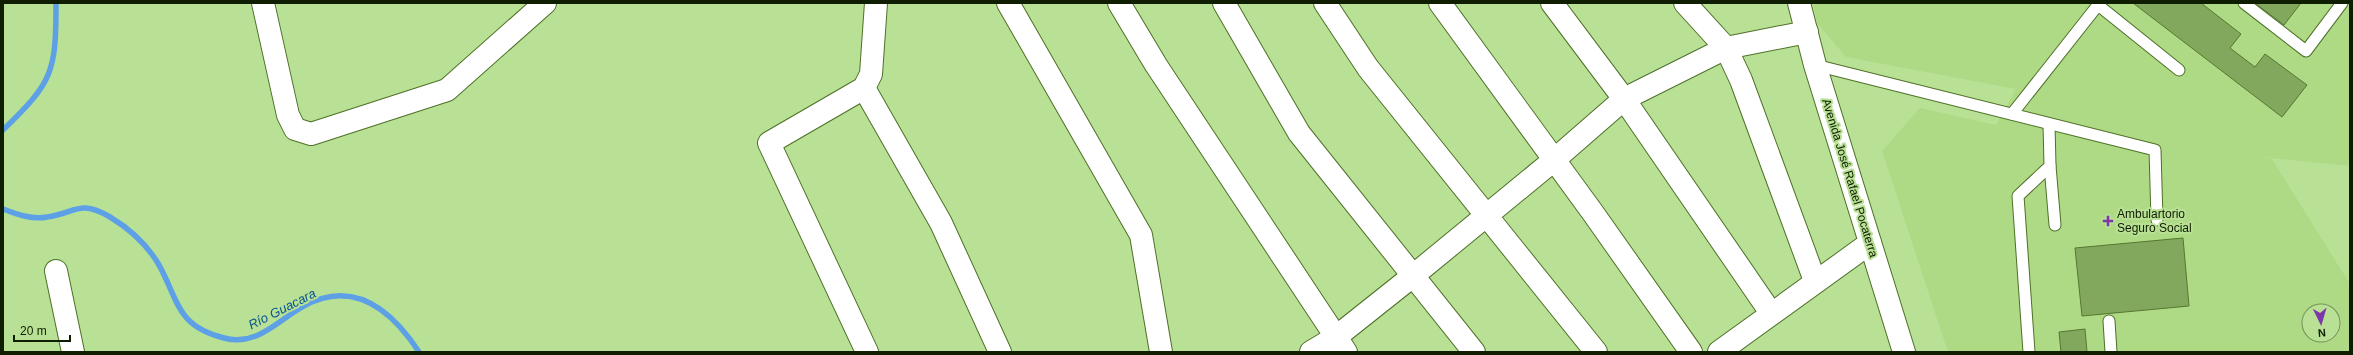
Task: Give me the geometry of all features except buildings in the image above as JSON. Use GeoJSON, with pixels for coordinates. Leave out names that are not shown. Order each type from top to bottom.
{"type":"FeatureCollection","features":[{"type":"Feature","properties":{"kind":"street"},"geometry":{"type":"LineString","coordinates":[[264,3],[288,115],[296,129],[311,134],[446,90],[545,3]]}},
{"type":"Feature","properties":{"kind":"street"},"geometry":{"type":"LineString","coordinates":[[867,352],[769,143],[864,88],[870,74],[876,3]]}},
{"type":"Feature","properties":{"kind":"street"},"geometry":{"type":"LineString","coordinates":[[1008,3],[1141,235],[1161,352]]}},
{"type":"Feature","properties":{"kind":"street"},"geometry":{"type":"LineString","coordinates":[[1119,3],[1156,65],[1341,344]]}},
{"type":"Feature","properties":{"kind":"street"},"geometry":{"type":"LineString","coordinates":[[1224,3],[1299,132],[1474,352]]}},
{"type":"Feature","properties":{"kind":"street"},"geometry":{"type":"LineString","coordinates":[[1325,3],[1368,68],[1596,352]]}},
{"type":"Feature","properties":{"kind":"street"},"geometry":{"type":"LineString","coordinates":[[1440,3],[1691,352]]}},
{"type":"Feature","properties":{"kind":"street"},"geometry":{"type":"LineString","coordinates":[[1552,3],[1624,99],[1771,313]]}},
{"type":"Feature","properties":{"kind":"street"},"geometry":{"type":"LineString","coordinates":[[1685,3],[1726,48],[1741,80],[1815,281]]}},
{"type":"Feature","properties":{"kind":"street","name":"Avenida José Rafael Pocaterra"},"geometry":{"type":"LineString","coordinates":[[1799,3],[1815,65],[1904,352]]}},
{"type":"Feature","properties":{"kind":"street"},"geometry":{"type":"LineString","coordinates":[[1311,352],[1341,344],[1414,275],[1554,160],[1624,99],[1726,48],[1807,32]]}},
{"type":"Feature","properties":{"kind":"street"},"geometry":{"type":"LineString","coordinates":[[864,88],[941,223],[1000,352]]}},
{"type":"Feature","properties":{"kind":"street"},"geometry":{"type":"LineString","coordinates":[[1719,352],[1815,281],[1870,243]]}},
{"type":"Feature","properties":{"kind":"street"},"geometry":{"type":"LineString","coordinates":[[56,271],[73,352]]}},
{"type":"Feature","properties":{"kind":"lane"},"geometry":{"type":"LineString","coordinates":[[2244,3],[2306,51],[2342,3]]}},
{"type":"Feature","properties":{"kind":"lane"},"geometry":{"type":"LineString","coordinates":[[2012,114],[2099,4],[2179,70]]}},
{"type":"Feature","properties":{"kind":"lane"},"geometry":{"type":"LineString","coordinates":[[1815,65],[2155,150],[2157,220]]}},
{"type":"Feature","properties":{"kind":"lane"},"geometry":{"type":"LineString","coordinates":[[2049,124],[2050,166],[2055,225]]}},
{"type":"Feature","properties":{"kind":"lane"},"geometry":{"type":"LineString","coordinates":[[2029,352],[2018,196],[2050,166]]}},
{"type":"Feature","properties":{"kind":"lane"},"geometry":{"type":"LineString","coordinates":[[2109,321],[2111,352]]}},
{"type":"Feature","properties":{"kind":"shaded area","name":"Ambulartorio Seguro Social"},"geometry":{"type":"Polygon","coordinates":[[[1813,3],[2350,3],[2350,166],[2271,158],[2245,151],[2272,159],[2350,284],[2350,352],[1948,352],[1882,151],[1920,108],[1996,125],[2016,89],[1846,57],[1817,23],[1813,3]]]}},
{"type":"Feature","properties":{"kind":"waterway","name":"Río Guacara"},"geometry":{"type":"LineString","coordinates":[[3,130],[32,100],[42,87],[48,74],[55,45],[56,3]]}},
{"type":"Feature","properties":{"kind":"waterway","name":"Río Guacara"},"geometry":{"type":"LineString","coordinates":[[3,209],[24,216],[41,218],[84,208],[100,212],[110,217],[131,232],[150,251],[166,278],[181,310],[196,327],[208,333],[236,340],[246,339],[266,331],[302,307],[321,299],[338,296],[354,297],[369,302],[383,311],[396,323],[419,352]]}},
{"type":"Feature","properties":{"kind":"place","name":"Ambulartorio Seguro Social"},"geometry":{"type":"Point","coordinates":[2108,221]}}]}
